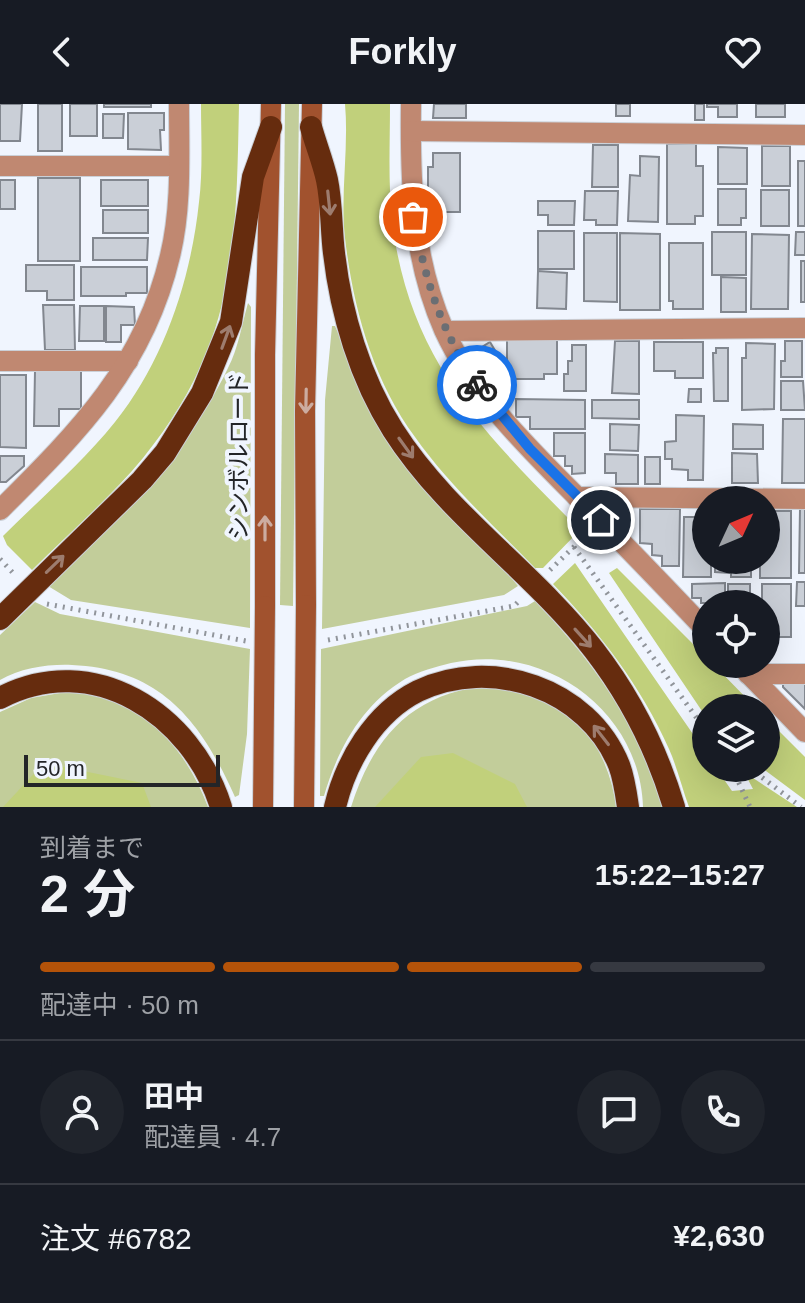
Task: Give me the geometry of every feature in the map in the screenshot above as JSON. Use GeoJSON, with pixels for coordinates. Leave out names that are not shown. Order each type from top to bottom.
{"type":"FeatureCollection","features":[{"type":"Feature","properties":{"kind":"highway"},"geometry":{"type":"LineString","coordinates":[[0,619],[142,480],[171,444],[202,393],[231,322],[253,177],[271,127]]}},
{"type":"Feature","properties":{"kind":"highway"},"geometry":{"type":"LineString","coordinates":[[311,127],[327,181],[334,252],[346,317],[360,361],[392,428],[433,481],[593,649],[636,712],[656,754],[674,807]]}},
{"type":"Feature","properties":{"kind":"highway"},"geometry":{"type":"LineString","coordinates":[[335,807],[346,771],[361,745],[399,703],[437,684],[483,676],[530,683],[553,693],[592,724],[619,765],[628,807]]}},
{"type":"Feature","properties":{"kind":"highway"},"geometry":{"type":"LineString","coordinates":[[0,698],[27,687],[61,682],[87,683],[113,689],[148,706],[174,727],[194,751],[207,772],[221,807]]}},
{"type":"Feature","properties":{"kind":"main road","name":"シンボルロード"},"geometry":{"type":"LineString","coordinates":[[263,807],[265,355],[271,104]]}},
{"type":"Feature","properties":{"kind":"main road"},"geometry":{"type":"LineString","coordinates":[[304,807],[305,411],[312,104]]}},
{"type":"Feature","properties":{"kind":"street"},"geometry":{"type":"LineString","coordinates":[[0,510],[97,408],[148,327],[171,255],[178,195],[179,104]]}},
{"type":"Feature","properties":{"kind":"street"},"geometry":{"type":"LineString","coordinates":[[411,104],[413,217],[423,265],[445,331],[501,417],[692,616]]}},
{"type":"Feature","properties":{"kind":"street"},"geometry":{"type":"LineString","coordinates":[[411,131],[805,135]]}},
{"type":"Feature","properties":{"kind":"street"},"geometry":{"type":"LineString","coordinates":[[0,166],[179,166]]}},
{"type":"Feature","properties":{"kind":"street"},"geometry":{"type":"LineString","coordinates":[[445,331],[805,328]]}},
{"type":"Feature","properties":{"kind":"street"},"geometry":{"type":"LineString","coordinates":[[0,361],[128,361]]}},
{"type":"Feature","properties":{"kind":"street"},"geometry":{"type":"LineString","coordinates":[[577,497],[805,499]]}},
{"type":"Feature","properties":{"kind":"street"},"geometry":{"type":"LineString","coordinates":[[780,672],[805,674]]}},
{"type":"Feature","properties":{"kind":"street"},"geometry":{"type":"LineString","coordinates":[[753,678],[805,732]]}},
{"type":"Feature","properties":{"kind":"path"},"geometry":{"type":"LineString","coordinates":[[574,547],[692,711]]}},
{"type":"Feature","properties":{"kind":"path"},"geometry":{"type":"LineString","coordinates":[[739,782],[750,807]]}},
{"type":"Feature","properties":{"kind":"path"},"geometry":{"type":"LineString","coordinates":[[768,782],[801,807]]}},
{"type":"Feature","properties":{"kind":"green space"},"geometry":{"type":"Polygon","coordinates":[[[201,104],[239,104],[232,248],[214,332],[197,374],[174,415],[143,458],[32,570],[7,545],[3,536],[115,422],[148,373],[172,318],[189,260],[199,202],[201,104]]]}},
{"type":"Feature","properties":{"kind":"green space"},"geometry":{"type":"Polygon","coordinates":[[[285,104],[299,104],[293,606],[280,605],[285,104]]]}},
{"type":"Feature","properties":{"kind":"green space"},"geometry":{"type":"Polygon","coordinates":[[[345,104],[390,104],[392,220],[401,270],[415,315],[434,355],[483,427],[580,530],[543,568],[535,568],[442,472],[415,437],[387,392],[360,317],[345,238],[345,104]]]}},
{"type":"Feature","properties":{"kind":"green space"},"geometry":{"type":"Polygon","coordinates":[[[248,303],[251,307],[250,628],[71,600],[48,586],[148,485],[192,430],[231,361],[248,303]]]}},
{"type":"Feature","properties":{"kind":"green space"},"geometry":{"type":"Polygon","coordinates":[[[332,326],[335,326],[371,409],[518,586],[504,595],[322,629],[325,400],[332,326]]]}},
{"type":"Feature","properties":{"kind":"green space"},"geometry":{"type":"Polygon","coordinates":[[[575,563],[692,733],[692,782],[726,782],[732,791],[753,789],[749,782],[759,782],[797,807],[689,807],[675,763],[646,704],[603,641],[553,584],[575,563]]]}},
{"type":"Feature","properties":{"kind":"green space"},"geometry":{"type":"Polygon","coordinates":[[[617,568],[692,643],[692,678],[727,678],[742,694],[692,696],[609,573],[617,568]]]}},
{"type":"Feature","properties":{"kind":"green space"},"geometry":{"type":"Polygon","coordinates":[[[535,601],[577,649],[612,696],[640,748],[664,807],[643,807],[638,772],[625,741],[605,713],[581,691],[552,674],[520,663],[486,659],[451,663],[428,670],[405,679],[390,690],[354,729],[344,745],[324,796],[320,796],[321,649],[527,606],[535,601]]]}},
{"type":"Feature","properties":{"kind":"green space"},"geometry":{"type":"Polygon","coordinates":[[[35,602],[60,614],[250,649],[247,734],[239,795],[235,797],[208,745],[192,723],[154,688],[103,669],[72,665],[44,666],[0,680],[0,635],[35,602]]]}},
{"type":"Feature","properties":{"kind":"green space"},"geometry":{"type":"Polygon","coordinates":[[[491,685],[540,697],[570,714],[583,727],[602,757],[616,807],[351,807],[372,759],[400,722],[439,697],[491,685]]]}},
{"type":"Feature","properties":{"kind":"green space"},"geometry":{"type":"Polygon","coordinates":[[[66,692],[91,694],[114,701],[155,726],[186,763],[208,807],[0,807],[0,712],[31,698],[66,692]]]}},
{"type":"Feature","properties":{"kind":"green space"},"geometry":{"type":"Polygon","coordinates":[[[780,732],[805,757],[805,800],[780,781],[780,732]]]}},
{"type":"Feature","properties":{"kind":"green space"},"geometry":{"type":"Polygon","coordinates":[[[453,753],[515,784],[527,807],[375,807],[421,757],[453,753]]]}},
{"type":"Feature","properties":{"kind":"green space"},"geometry":{"type":"Polygon","coordinates":[[[44,763],[142,783],[151,807],[3,807],[44,763]]]}},
{"type":"Feature","properties":{"kind":"building"},"geometry":{"type":"Polygon","coordinates":[[[0,104],[22,104],[20,141],[0,141],[0,104]]]}},
{"type":"Feature","properties":{"kind":"building"},"geometry":{"type":"Polygon","coordinates":[[[38,104],[62,104],[62,151],[38,151],[38,104]]]}},
{"type":"Feature","properties":{"kind":"building"},"geometry":{"type":"Polygon","coordinates":[[[70,104],[97,104],[97,136],[70,136],[70,104]]]}},
{"type":"Feature","properties":{"kind":"building"},"geometry":{"type":"Polygon","coordinates":[[[104,104],[151,104],[151,107],[104,107],[104,104]]]}},
{"type":"Feature","properties":{"kind":"building"},"geometry":{"type":"Polygon","coordinates":[[[434,104],[466,104],[466,118],[433,118],[434,104]]]}},
{"type":"Feature","properties":{"kind":"building"},"geometry":{"type":"Polygon","coordinates":[[[616,104],[630,104],[630,116],[616,116],[616,104]]]}},
{"type":"Feature","properties":{"kind":"building"},"geometry":{"type":"Polygon","coordinates":[[[695,104],[704,104],[704,120],[695,120],[695,104]]]}},
{"type":"Feature","properties":{"kind":"building"},"geometry":{"type":"Polygon","coordinates":[[[707,104],[737,104],[737,117],[718,117],[718,107],[707,107],[707,104]]]}},
{"type":"Feature","properties":{"kind":"building"},"geometry":{"type":"Polygon","coordinates":[[[756,104],[785,104],[785,117],[756,117],[756,104]]]}},
{"type":"Feature","properties":{"kind":"building"},"geometry":{"type":"Polygon","coordinates":[[[128,113],[164,113],[164,130],[160,130],[161,150],[128,149],[128,113]]]}},
{"type":"Feature","properties":{"kind":"building"},"geometry":{"type":"Polygon","coordinates":[[[103,114],[124,114],[123,138],[103,138],[103,114]]]}},
{"type":"Feature","properties":{"kind":"building"},"geometry":{"type":"Polygon","coordinates":[[[667,144],[696,144],[696,166],[703,166],[703,216],[695,216],[695,224],[667,224],[667,144]]]}},
{"type":"Feature","properties":{"kind":"building"},"geometry":{"type":"Polygon","coordinates":[[[593,145],[618,145],[618,187],[592,187],[593,145]]]}},
{"type":"Feature","properties":{"kind":"building"},"geometry":{"type":"Polygon","coordinates":[[[762,146],[790,146],[790,186],[762,186],[762,146]]]}},
{"type":"Feature","properties":{"kind":"building"},"geometry":{"type":"Polygon","coordinates":[[[718,147],[747,148],[747,184],[718,184],[718,147]]]}},
{"type":"Feature","properties":{"kind":"building"},"geometry":{"type":"Polygon","coordinates":[[[433,153],[460,153],[460,212],[428,212],[428,167],[433,167],[433,153]]]}},
{"type":"Feature","properties":{"kind":"building"},"geometry":{"type":"Polygon","coordinates":[[[640,156],[659,157],[658,222],[628,221],[630,175],[640,176],[640,156]]]}},
{"type":"Feature","properties":{"kind":"building"},"geometry":{"type":"Polygon","coordinates":[[[798,161],[805,161],[805,226],[798,226],[798,161]]]}},
{"type":"Feature","properties":{"kind":"building"},"geometry":{"type":"Polygon","coordinates":[[[38,178],[80,178],[80,261],[38,261],[38,178]]]}},
{"type":"Feature","properties":{"kind":"building"},"geometry":{"type":"Polygon","coordinates":[[[0,180],[15,180],[15,209],[0,209],[0,180]]]}},
{"type":"Feature","properties":{"kind":"building"},"geometry":{"type":"Polygon","coordinates":[[[101,180],[148,180],[148,206],[101,206],[101,180]]]}},
{"type":"Feature","properties":{"kind":"building"},"geometry":{"type":"Polygon","coordinates":[[[718,189],[746,189],[746,218],[741,218],[741,225],[718,225],[718,189]]]}},
{"type":"Feature","properties":{"kind":"building"},"geometry":{"type":"Polygon","coordinates":[[[761,190],[789,190],[789,226],[761,226],[761,190]]]}},
{"type":"Feature","properties":{"kind":"building"},"geometry":{"type":"Polygon","coordinates":[[[585,191],[618,191],[617,225],[596,225],[596,220],[584,220],[585,191]]]}},
{"type":"Feature","properties":{"kind":"building"},"geometry":{"type":"Polygon","coordinates":[[[538,201],[575,201],[574,225],[548,225],[548,215],[538,215],[538,201]]]}},
{"type":"Feature","properties":{"kind":"building"},"geometry":{"type":"Polygon","coordinates":[[[103,210],[148,210],[148,233],[103,233],[103,210]]]}},
{"type":"Feature","properties":{"kind":"building"},"geometry":{"type":"Polygon","coordinates":[[[538,231],[574,231],[574,269],[538,269],[538,231]]]}},
{"type":"Feature","properties":{"kind":"building"},"geometry":{"type":"Polygon","coordinates":[[[712,232],[746,232],[746,275],[712,275],[712,232]]]}},
{"type":"Feature","properties":{"kind":"building"},"geometry":{"type":"Polygon","coordinates":[[[796,232],[805,232],[805,255],[795,255],[796,232]]]}},
{"type":"Feature","properties":{"kind":"building"},"geometry":{"type":"Polygon","coordinates":[[[584,233],[617,233],[617,302],[584,301],[584,233]]]}},
{"type":"Feature","properties":{"kind":"building"},"geometry":{"type":"Polygon","coordinates":[[[620,233],[660,234],[660,310],[620,310],[620,233]]]}},
{"type":"Feature","properties":{"kind":"building"},"geometry":{"type":"Polygon","coordinates":[[[752,234],[789,235],[788,309],[751,309],[752,234]]]}},
{"type":"Feature","properties":{"kind":"building"},"geometry":{"type":"Polygon","coordinates":[[[93,238],[148,238],[147,260],[93,260],[93,238]]]}},
{"type":"Feature","properties":{"kind":"building"},"geometry":{"type":"Polygon","coordinates":[[[669,243],[703,243],[703,309],[673,309],[673,301],[669,301],[669,243]]]}},
{"type":"Feature","properties":{"kind":"building"},"geometry":{"type":"Polygon","coordinates":[[[801,261],[805,261],[805,302],[801,302],[801,261]]]}},
{"type":"Feature","properties":{"kind":"building"},"geometry":{"type":"Polygon","coordinates":[[[26,265],[74,265],[74,300],[47,300],[47,291],[26,291],[26,265]]]}},
{"type":"Feature","properties":{"kind":"building"},"geometry":{"type":"Polygon","coordinates":[[[81,267],[147,267],[147,293],[81,296],[81,267]]]}},
{"type":"Feature","properties":{"kind":"building"},"geometry":{"type":"Polygon","coordinates":[[[538,271],[567,273],[566,309],[537,308],[538,271]]]}},
{"type":"Feature","properties":{"kind":"building"},"geometry":{"type":"Polygon","coordinates":[[[721,277],[746,278],[746,312],[721,312],[721,277]]]}},
{"type":"Feature","properties":{"kind":"building"},"geometry":{"type":"Polygon","coordinates":[[[43,305],[74,305],[75,350],[45,350],[43,305]]]}},
{"type":"Feature","properties":{"kind":"building"},"geometry":{"type":"Polygon","coordinates":[[[80,306],[104,306],[104,341],[79,341],[80,306]]]}},
{"type":"Feature","properties":{"kind":"building"},"geometry":{"type":"Polygon","coordinates":[[[106,306],[134,307],[135,325],[121,325],[121,342],[106,342],[106,306]]]}},
{"type":"Feature","properties":{"kind":"building"},"geometry":{"type":"Polygon","coordinates":[[[507,340],[557,340],[557,374],[544,374],[544,379],[507,379],[507,340]]]}},
{"type":"Feature","properties":{"kind":"building"},"geometry":{"type":"Polygon","coordinates":[[[615,341],[639,341],[639,394],[612,393],[615,341]]]}},
{"type":"Feature","properties":{"kind":"building"},"geometry":{"type":"Polygon","coordinates":[[[785,341],[802,341],[802,377],[781,377],[785,341]]]}},
{"type":"Feature","properties":{"kind":"building"},"geometry":{"type":"Polygon","coordinates":[[[490,342],[500,359],[481,371],[471,354],[490,342]]]}},
{"type":"Feature","properties":{"kind":"building"},"geometry":{"type":"Polygon","coordinates":[[[654,342],[703,342],[703,378],[675,378],[675,371],[654,371],[654,342]]]}},
{"type":"Feature","properties":{"kind":"building"},"geometry":{"type":"Polygon","coordinates":[[[746,343],[775,344],[774,409],[742,410],[742,358],[746,358],[746,343]]]}},
{"type":"Feature","properties":{"kind":"building"},"geometry":{"type":"Polygon","coordinates":[[[572,345],[586,345],[586,391],[564,391],[564,374],[568,374],[568,361],[572,361],[572,345]]]}},
{"type":"Feature","properties":{"kind":"building"},"geometry":{"type":"Polygon","coordinates":[[[716,348],[728,348],[728,401],[714,401],[713,353],[716,353],[716,348]]]}},
{"type":"Feature","properties":{"kind":"building"},"geometry":{"type":"Polygon","coordinates":[[[35,371],[81,371],[81,409],[59,409],[59,426],[34,426],[35,371]]]}},
{"type":"Feature","properties":{"kind":"building"},"geometry":{"type":"Polygon","coordinates":[[[0,375],[26,375],[26,448],[0,447],[0,375]]]}},
{"type":"Feature","properties":{"kind":"building"},"geometry":{"type":"Polygon","coordinates":[[[781,381],[803,381],[805,410],[781,410],[781,381]]]}},
{"type":"Feature","properties":{"kind":"building"},"geometry":{"type":"Polygon","coordinates":[[[689,389],[701,389],[701,402],[688,402],[689,389]]]}},
{"type":"Feature","properties":{"kind":"building"},"geometry":{"type":"Polygon","coordinates":[[[516,399],[585,400],[585,429],[530,429],[530,417],[516,417],[516,399]]]}},
{"type":"Feature","properties":{"kind":"building"},"geometry":{"type":"Polygon","coordinates":[[[592,400],[639,400],[639,419],[592,418],[592,400]]]}},
{"type":"Feature","properties":{"kind":"building"},"geometry":{"type":"Polygon","coordinates":[[[676,415],[704,416],[703,480],[688,480],[688,470],[672,469],[672,459],[665,459],[665,442],[676,441],[676,415]]]}},
{"type":"Feature","properties":{"kind":"building"},"geometry":{"type":"Polygon","coordinates":[[[783,419],[805,419],[805,483],[782,483],[783,419]]]}},
{"type":"Feature","properties":{"kind":"building"},"geometry":{"type":"Polygon","coordinates":[[[610,424],[639,425],[638,451],[610,450],[610,424]]]}},
{"type":"Feature","properties":{"kind":"building"},"geometry":{"type":"Polygon","coordinates":[[[733,424],[763,425],[763,449],[733,449],[733,424]]]}},
{"type":"Feature","properties":{"kind":"building"},"geometry":{"type":"Polygon","coordinates":[[[554,433],[585,433],[585,473],[572,474],[572,466],[565,466],[565,456],[554,456],[554,433]]]}},
{"type":"Feature","properties":{"kind":"building"},"geometry":{"type":"Polygon","coordinates":[[[732,453],[757,454],[758,483],[732,483],[732,453]]]}},
{"type":"Feature","properties":{"kind":"building"},"geometry":{"type":"Polygon","coordinates":[[[605,454],[638,455],[638,484],[616,484],[616,473],[605,473],[605,454]]]}},
{"type":"Feature","properties":{"kind":"building"},"geometry":{"type":"Polygon","coordinates":[[[0,456],[24,456],[24,466],[6,482],[0,482],[0,456]]]}},
{"type":"Feature","properties":{"kind":"building"},"geometry":{"type":"Polygon","coordinates":[[[645,457],[660,457],[660,484],[645,484],[645,457]]]}},
{"type":"Feature","properties":{"kind":"building"},"geometry":{"type":"Polygon","coordinates":[[[640,509],[680,509],[679,566],[662,566],[662,556],[652,555],[652,544],[640,543],[640,509]]]}},
{"type":"Feature","properties":{"kind":"building"},"geometry":{"type":"Polygon","coordinates":[[[800,509],[805,509],[805,573],[799,573],[800,509]]]}},
{"type":"Feature","properties":{"kind":"building"},"geometry":{"type":"Polygon","coordinates":[[[780,511],[791,511],[791,578],[760,578],[760,574],[780,574],[780,511]]]}},
{"type":"Feature","properties":{"kind":"building"},"geometry":{"type":"Polygon","coordinates":[[[684,517],[692,517],[692,574],[711,574],[711,577],[683,577],[684,517]]]}},
{"type":"Feature","properties":{"kind":"building"},"geometry":{"type":"Polygon","coordinates":[[[731,574],[751,574],[751,577],[731,577],[731,574]]]}},
{"type":"Feature","properties":{"kind":"building"},"geometry":{"type":"Polygon","coordinates":[[[797,582],[805,582],[805,606],[796,606],[797,582]]]}},
{"type":"Feature","properties":{"kind":"building"},"geometry":{"type":"Polygon","coordinates":[[[725,583],[725,590],[692,590],[692,584],[725,583]]]}},
{"type":"Feature","properties":{"kind":"building"},"geometry":{"type":"Polygon","coordinates":[[[728,584],[750,584],[750,590],[728,590],[728,584]]]}},
{"type":"Feature","properties":{"kind":"building"},"geometry":{"type":"Polygon","coordinates":[[[762,584],[791,584],[791,637],[780,637],[780,590],[762,590],[762,584]]]}},
{"type":"Feature","properties":{"kind":"building"},"geometry":{"type":"Polygon","coordinates":[[[783,682],[805,682],[805,709],[783,687],[783,682]]]}},
{"type":"Feature","properties":{"kind":"way so far"},"geometry":{"type":"LineString","coordinates":[[413,217],[435,305],[445,331],[477,385]]}},
{"type":"Feature","properties":{"kind":"route"},"geometry":{"type":"LineString","coordinates":[[477,385],[530,449],[601,520]]}}]}
